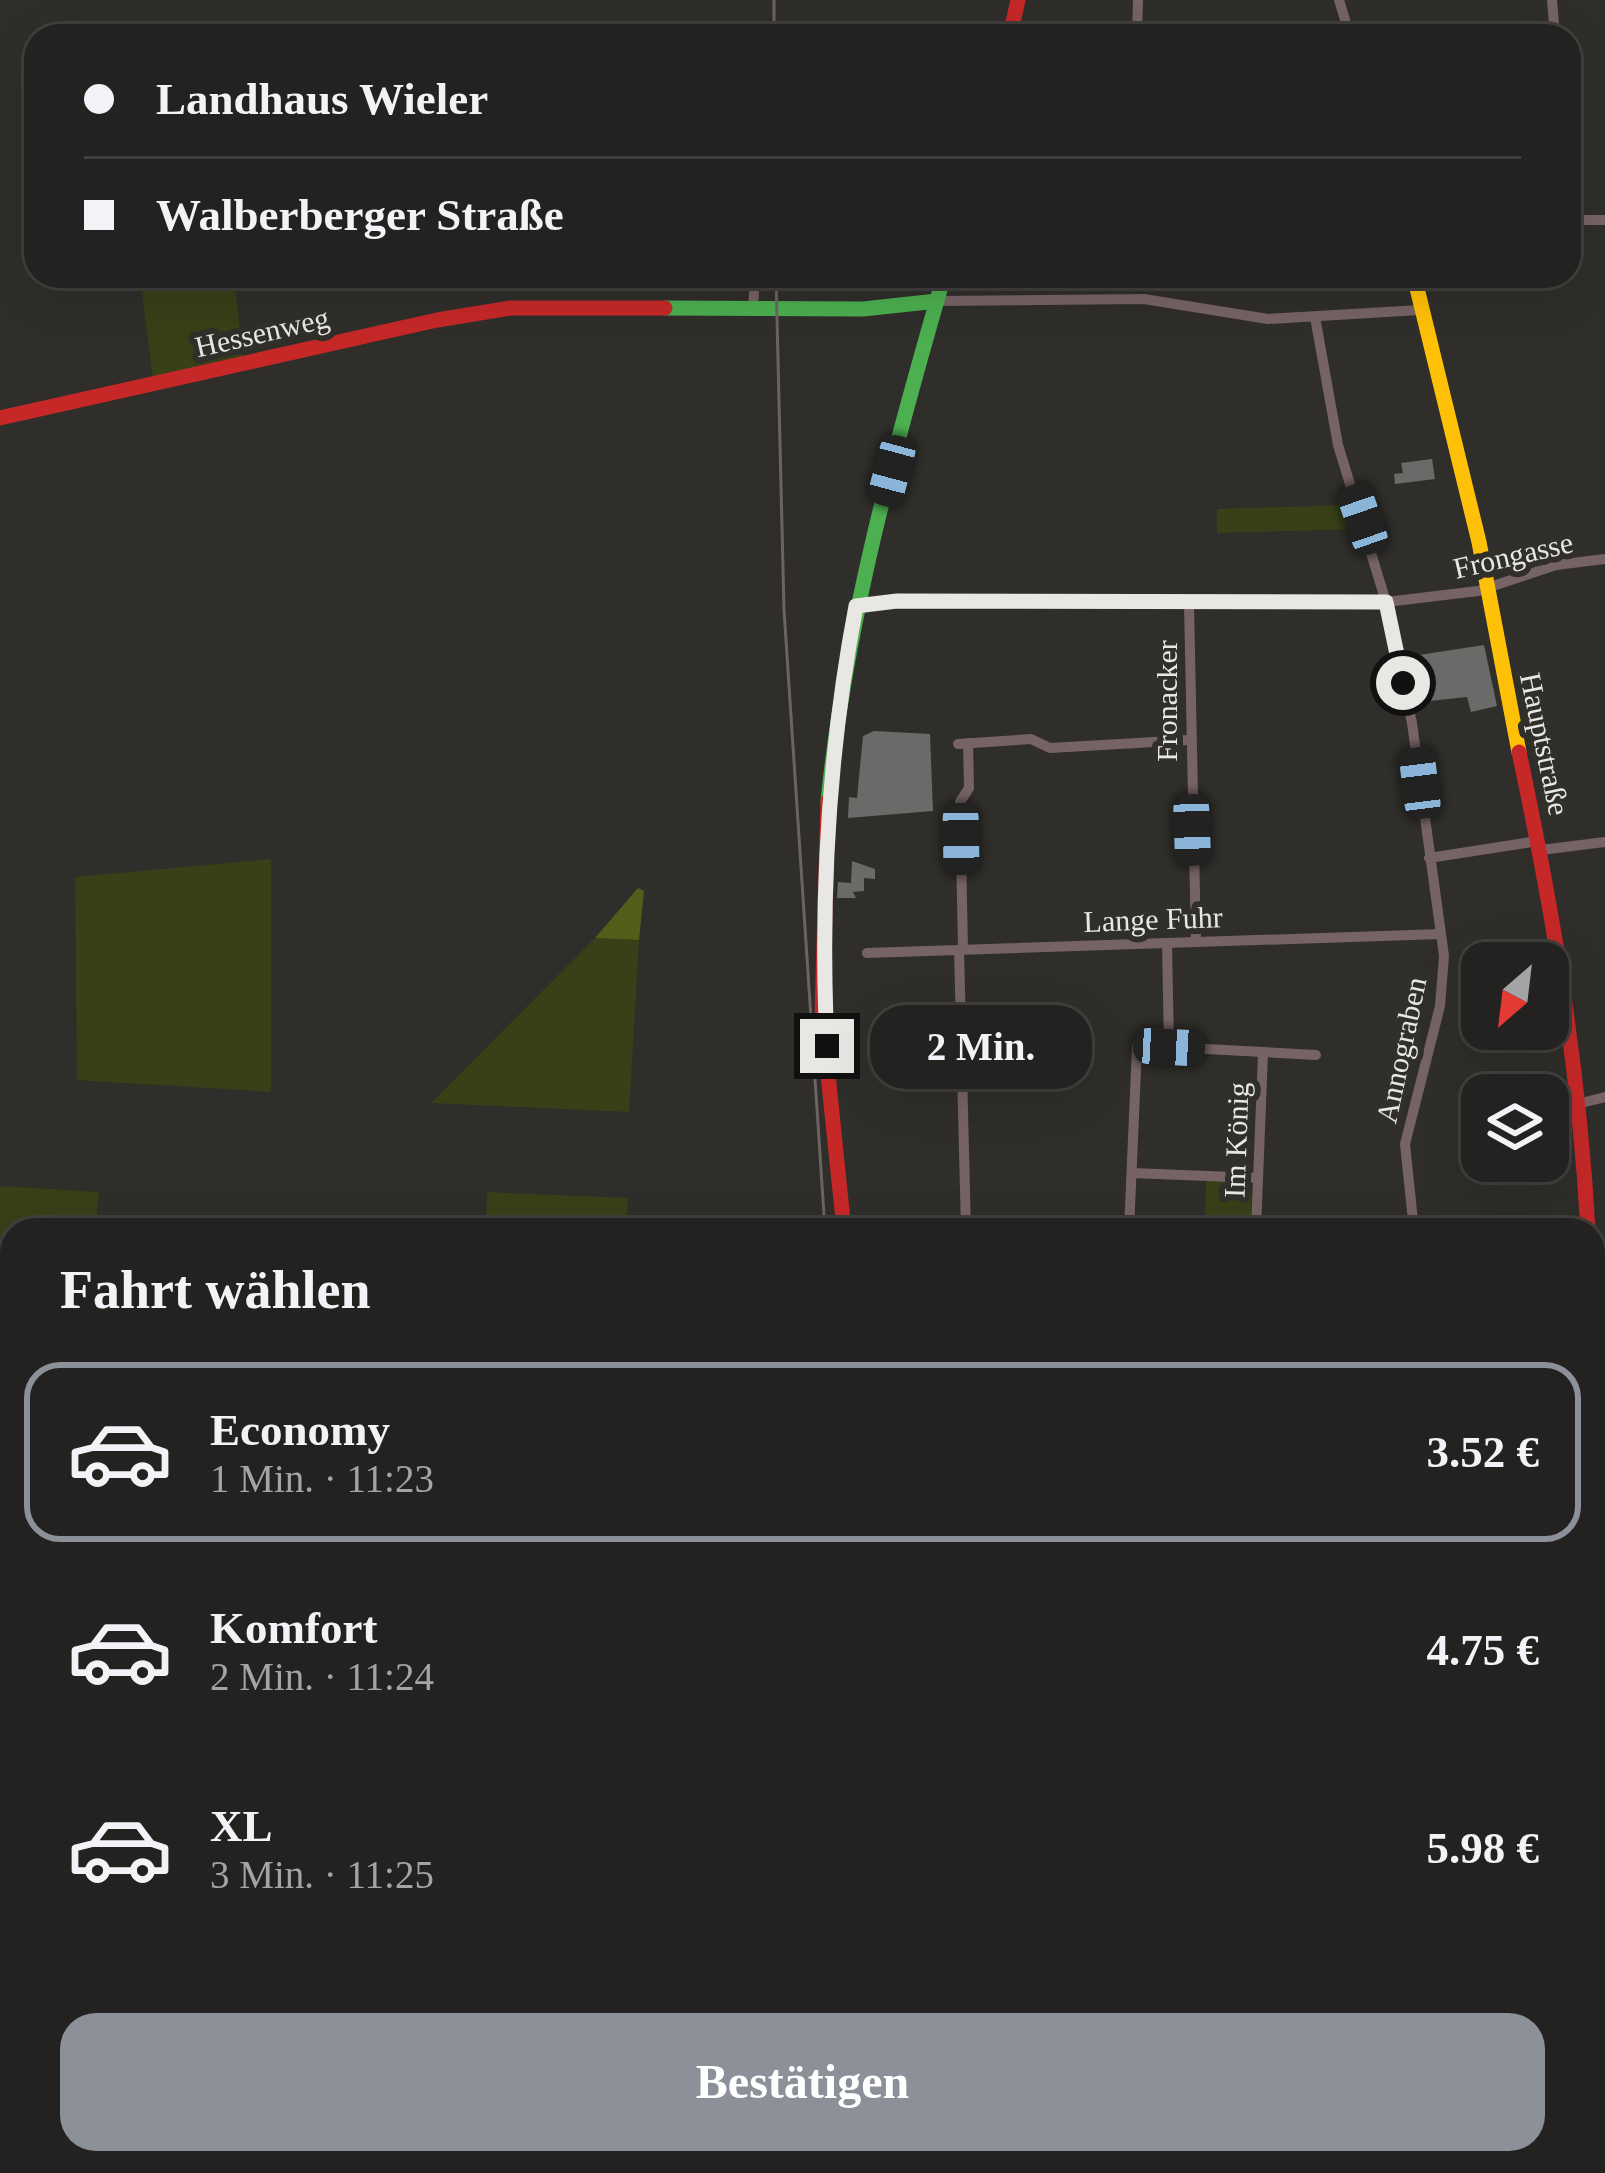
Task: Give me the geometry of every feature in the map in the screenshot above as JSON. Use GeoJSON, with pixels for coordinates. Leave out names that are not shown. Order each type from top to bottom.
{"type":"FeatureCollection","features":[{"type":"Feature","properties":{"kind":"street"},"geometry":{"type":"LineString","coordinates":[[753,309],[754,288]]}},
{"type":"Feature","properties":{"kind":"street"},"geometry":{"type":"LineString","coordinates":[[843,1218],[829,1092],[823,887],[827,802],[856,606],[941,288]]}},
{"type":"Feature","properties":{"kind":"street","name":"Hauptstraße"},"geometry":{"type":"LineString","coordinates":[[1416,288],[1489,589],[1496,644],[1540,846],[1581,1102],[1587,1218]]}},
{"type":"Feature","properties":{"kind":"street"},"geometry":{"type":"LineString","coordinates":[[937,301],[1144,299],[1268,319],[1420,310]]}},
{"type":"Feature","properties":{"kind":"street","name":"Hessenweg"},"geometry":{"type":"LineString","coordinates":[[0,418],[436,320],[511,308],[863,309],[937,301]]}},
{"type":"Feature","properties":{"kind":"street","name":"Annograben"},"geometry":{"type":"LineString","coordinates":[[1315,317],[1337,445],[1386,602],[1412,723],[1441,934],[1442,991],[1405,1144],[1413,1218]]}},
{"type":"Feature","properties":{"kind":"street","name":"Frongasse"},"geometry":{"type":"LineString","coordinates":[[856,606],[897,601],[1386,602],[1489,589],[1556,565],[1605,559]]}},
{"type":"Feature","properties":{"kind":"street","name":"Fronacker"},"geometry":{"type":"LineString","coordinates":[[1190,604],[1196,942]]}},
{"type":"Feature","properties":{"kind":"street"},"geometry":{"type":"LineString","coordinates":[[965,1218],[960,802],[969,788],[963,743],[1031,739],[1050,748],[1190,740]]}},
{"type":"Feature","properties":{"kind":"street"},"geometry":{"type":"LineString","coordinates":[[1430,858],[1605,842]]}},
{"type":"Feature","properties":{"kind":"street","name":"Lange Fuhr"},"geometry":{"type":"LineString","coordinates":[[867,953],[1441,934]]}},
{"type":"Feature","properties":{"kind":"street"},"geometry":{"type":"LineString","coordinates":[[1130,1218],[1137,1047],[1169,1047],[1167,943]]}},
{"type":"Feature","properties":{"kind":"street","name":"Im König"},"geometry":{"type":"LineString","coordinates":[[1169,1047],[1316,1055]]}},
{"type":"Feature","properties":{"kind":"street","name":"Im König"},"geometry":{"type":"LineString","coordinates":[[1256,1218],[1263,1052]]}},
{"type":"Feature","properties":{"kind":"street"},"geometry":{"type":"LineString","coordinates":[[1581,1102],[1605,1097]]}},
{"type":"Feature","properties":{"kind":"street"},"geometry":{"type":"LineString","coordinates":[[1132,1173],[1258,1178]]}},
{"type":"Feature","properties":{"kind":"green space"},"geometry":{"type":"Polygon","coordinates":[[[142,288],[235,288],[243,357],[153,380],[142,288]]]}},
{"type":"Feature","properties":{"kind":"green space"},"geometry":{"type":"Polygon","coordinates":[[[1352,505],[1359,529],[1217,533],[1217,509],[1352,505]]]}},
{"type":"Feature","properties":{"kind":"green space"},"geometry":{"type":"Polygon","coordinates":[[[271,859],[271,1092],[77,1080],[75,877],[271,859]]]}},
{"type":"Feature","properties":{"kind":"green space"},"geometry":{"type":"Polygon","coordinates":[[[638,888],[644,891],[639,940],[595,938],[638,888]]]}},
{"type":"Feature","properties":{"kind":"green space"},"geometry":{"type":"Polygon","coordinates":[[[595,938],[639,940],[629,1112],[431,1103],[595,938]]]}},
{"type":"Feature","properties":{"kind":"green space"},"geometry":{"type":"Polygon","coordinates":[[[1206,1180],[1251,1182],[1252,1218],[1205,1218],[1206,1180]]]}},
{"type":"Feature","properties":{"kind":"green space"},"geometry":{"type":"Polygon","coordinates":[[[0,1186],[99,1192],[96,1218],[0,1218],[0,1186]]]}},
{"type":"Feature","properties":{"kind":"green space"},"geometry":{"type":"Polygon","coordinates":[[[487,1192],[628,1198],[627,1218],[486,1218],[487,1192]]]}},
{"type":"Feature","properties":{"kind":"building"},"geometry":{"type":"Polygon","coordinates":[[[1432,459],[1435,479],[1395,484],[1394,474],[1403,473],[1401,463],[1432,459]]]}},
{"type":"Feature","properties":{"kind":"building"},"geometry":{"type":"Polygon","coordinates":[[[1484,645],[1497,706],[1471,712],[1467,697],[1429,701],[1419,655],[1484,645]]]}},
{"type":"Feature","properties":{"kind":"building"},"geometry":{"type":"Polygon","coordinates":[[[874,731],[930,734],[933,811],[848,818],[849,797],[857,798],[863,736],[874,731]]]}},
{"type":"Feature","properties":{"kind":"building"},"geometry":{"type":"Polygon","coordinates":[[[852,861],[875,869],[875,879],[864,878],[864,891],[853,892],[856,898],[837,898],[838,882],[851,883],[852,861]]]}},
{"type":"Feature","properties":{"kind":"tram line"},"geometry":{"type":"LineString","coordinates":[[774,0],[774,24]]}},
{"type":"Feature","properties":{"kind":"tram line"},"geometry":{"type":"LineString","coordinates":[[776,288],[784,610],[824,1218]]}},
{"type":"Feature","properties":{"kind":"traffic: fast"},"geometry":{"type":"LineString","coordinates":[[828,801],[859,601],[941,288]]}},
{"type":"Feature","properties":{"kind":"traffic: fast"},"geometry":{"type":"LineString","coordinates":[[665,308],[863,309],[937,301]]}},
{"type":"Feature","properties":{"kind":"traffic: slow"},"geometry":{"type":"LineString","coordinates":[[1417,288],[1479,542],[1519,752]]}},
{"type":"Feature","properties":{"kind":"traffic: jam"},"geometry":{"type":"LineString","coordinates":[[1013,24],[1018,0]]}},
{"type":"Feature","properties":{"kind":"traffic: jam"},"geometry":{"type":"LineString","coordinates":[[0,418],[437,320],[511,308],[665,308]]}},
{"type":"Feature","properties":{"kind":"traffic: jam"},"geometry":{"type":"LineString","coordinates":[[1519,752],[1563,990],[1587,1218]]}},
{"type":"Feature","properties":{"kind":"traffic: jam"},"geometry":{"type":"LineString","coordinates":[[828,801],[822,1016],[843,1218]]}},
{"type":"Feature","properties":{"kind":"route"},"geometry":{"type":"LineString","coordinates":[[827,1046],[823,887],[827,802],[856,606],[897,601],[1386,602],[1403,683]]}}]}
